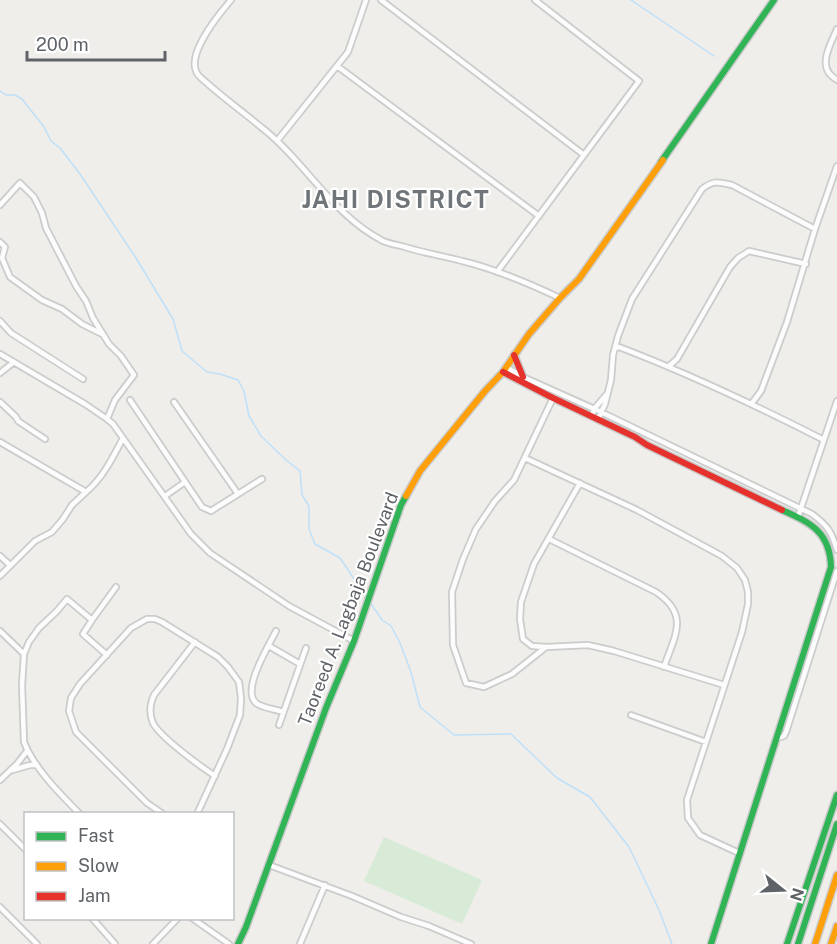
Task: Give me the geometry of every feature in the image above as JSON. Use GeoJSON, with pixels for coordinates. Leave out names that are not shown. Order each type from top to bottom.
{"type":"FeatureCollection","features":[{"type":"Feature","properties":{"kind":"main road","name":"Taoreed A. Lagbaja Boulevard"},"geometry":{"type":"LineString","coordinates":[[238,944],[326,708],[354,641],[401,505],[420,471],[496,380],[560,298],[579,279],[774,0]]}},
{"type":"Feature","properties":{"kind":"main road","name":"Taoreed A. Lagbaja Boulevard"},"geometry":{"type":"LineString","coordinates":[[632,203],[663,160]]}},
{"type":"Feature","properties":{"kind":"main road"},"geometry":{"type":"LineString","coordinates":[[514,355],[520,378]]}},
{"type":"Feature","properties":{"kind":"main road"},"geometry":{"type":"LineString","coordinates":[[504,369],[553,398],[596,414],[647,445],[798,517],[822,534],[829,546],[831,567],[711,944]]}},
{"type":"Feature","properties":{"kind":"main road"},"geometry":{"type":"LineString","coordinates":[[496,380],[520,378]]}},
{"type":"Feature","properties":{"kind":"main road"},"geometry":{"type":"LineString","coordinates":[[787,944],[837,795]]}},
{"type":"Feature","properties":{"kind":"main road"},"geometry":{"type":"LineString","coordinates":[[798,944],[837,824]]}},
{"type":"Feature","properties":{"kind":"main road"},"geometry":{"type":"LineString","coordinates":[[815,944],[837,875]]}},
{"type":"Feature","properties":{"kind":"main road"},"geometry":{"type":"LineString","coordinates":[[831,944],[837,926]]}},
{"type":"Feature","properties":{"kind":"street"},"geometry":{"type":"LineString","coordinates":[[231,0],[207,31],[194,63],[196,73],[284,147],[322,192],[352,220],[386,242],[427,254],[464,261],[516,278],[560,298]]}},
{"type":"Feature","properties":{"kind":"street"},"geometry":{"type":"LineString","coordinates":[[277,141],[348,52],[366,0]]}},
{"type":"Feature","properties":{"kind":"street"},"geometry":{"type":"LineString","coordinates":[[381,0],[584,154]]}},
{"type":"Feature","properties":{"kind":"street"},"geometry":{"type":"LineString","coordinates":[[497,272],[639,81],[535,0]]}},
{"type":"Feature","properties":{"kind":"street"},"geometry":{"type":"LineString","coordinates":[[837,29],[827,51],[826,66],[829,73],[837,80]]}},
{"type":"Feature","properties":{"kind":"street"},"geometry":{"type":"LineString","coordinates":[[337,66],[539,216]]}},
{"type":"Feature","properties":{"kind":"street"},"geometry":{"type":"LineString","coordinates":[[752,403],[761,391],[788,322],[815,229],[837,166]]}},
{"type":"Feature","properties":{"kind":"street"},"geometry":{"type":"LineString","coordinates":[[596,414],[605,404],[618,336],[632,299],[702,189],[709,183],[718,182],[736,187],[815,229]]}},
{"type":"Feature","properties":{"kind":"street"},"geometry":{"type":"LineString","coordinates":[[0,205],[20,183],[34,197],[60,257],[103,334],[134,375],[115,400],[107,418]]}},
{"type":"Feature","properties":{"kind":"street"},"geometry":{"type":"LineString","coordinates":[[0,242],[4,247],[2,258],[10,277],[42,300],[62,309],[82,324],[103,334]]}},
{"type":"Feature","properties":{"kind":"street"},"geometry":{"type":"LineString","coordinates":[[669,366],[677,359],[730,267],[738,258],[748,251],[806,264]]}},
{"type":"Feature","properties":{"kind":"street"},"geometry":{"type":"LineString","coordinates":[[0,321],[11,333],[83,379]]}},
{"type":"Feature","properties":{"kind":"street"},"geometry":{"type":"LineString","coordinates":[[615,348],[619,347],[669,366],[752,403],[824,440]]}},
{"type":"Feature","properties":{"kind":"street"},"geometry":{"type":"LineString","coordinates":[[0,354],[107,418],[191,534],[210,553],[289,606],[354,641]]}},
{"type":"Feature","properties":{"kind":"street"},"geometry":{"type":"LineString","coordinates":[[0,374],[14,362]]}},
{"type":"Feature","properties":{"kind":"street"},"geometry":{"type":"LineString","coordinates":[[520,378],[812,514],[832,533],[837,550]]}},
{"type":"Feature","properties":{"kind":"street"},"geometry":{"type":"LineString","coordinates":[[546,647],[512,674],[484,687],[466,683],[453,645],[452,592],[476,529],[495,501],[514,480],[553,398]]}},
{"type":"Feature","properties":{"kind":"street"},"geometry":{"type":"LineString","coordinates":[[130,400],[202,507],[211,511],[262,479]]}},
{"type":"Feature","properties":{"kind":"street"},"geometry":{"type":"LineString","coordinates":[[0,402],[18,421],[45,439]]}},
{"type":"Feature","properties":{"kind":"street"},"geometry":{"type":"LineString","coordinates":[[174,402],[238,494]]}},
{"type":"Feature","properties":{"kind":"street"},"geometry":{"type":"LineString","coordinates":[[798,517],[837,402]]}},
{"type":"Feature","properties":{"kind":"street"},"geometry":{"type":"LineString","coordinates":[[0,576],[35,541],[52,532],[72,505],[92,487],[105,470],[123,438]]}},
{"type":"Feature","properties":{"kind":"street"},"geometry":{"type":"LineString","coordinates":[[0,442],[86,492]]}},
{"type":"Feature","properties":{"kind":"street"},"geometry":{"type":"LineString","coordinates":[[525,458],[637,510],[713,551],[737,568],[745,580],[748,604],[742,632],[687,800],[688,819],[699,835],[739,853]]}},
{"type":"Feature","properties":{"kind":"street"},"geometry":{"type":"LineString","coordinates":[[165,496],[185,482]]}},
{"type":"Feature","properties":{"kind":"street"},"geometry":{"type":"LineString","coordinates":[[580,483],[534,564],[521,602],[520,619],[523,639],[532,646],[588,645],[724,685]]}},
{"type":"Feature","properties":{"kind":"street"},"geometry":{"type":"LineString","coordinates":[[549,539],[667,599],[676,612],[678,621],[664,667]]}},
{"type":"Feature","properties":{"kind":"street"},"geometry":{"type":"LineString","coordinates":[[0,556],[10,566]]}},
{"type":"Feature","properties":{"kind":"street"},"geometry":{"type":"LineString","coordinates":[[777,738],[786,732],[837,571]]}},
{"type":"Feature","properties":{"kind":"street"},"geometry":{"type":"LineString","coordinates":[[107,656],[82,634],[116,587]]}},
{"type":"Feature","properties":{"kind":"street"},"geometry":{"type":"LineString","coordinates":[[79,812],[61,795],[27,751],[22,717],[24,654],[39,628],[67,599],[92,620]]}},
{"type":"Feature","properties":{"kind":"street"},"geometry":{"type":"LineString","coordinates":[[161,812],[147,803],[76,732],[69,711],[71,698],[80,684],[131,628],[147,619],[162,622],[218,657],[228,666],[239,682],[240,715],[197,812]]}},
{"type":"Feature","properties":{"kind":"street"},"geometry":{"type":"LineString","coordinates":[[0,631],[24,654]]}},
{"type":"Feature","properties":{"kind":"street"},"geometry":{"type":"LineString","coordinates":[[276,632],[254,675],[252,692],[257,704],[283,712]]}},
{"type":"Feature","properties":{"kind":"street"},"geometry":{"type":"LineString","coordinates":[[195,642],[154,695],[150,711],[153,722],[159,730],[215,776]]}},
{"type":"Feature","properties":{"kind":"street"},"geometry":{"type":"LineString","coordinates":[[269,646],[300,663]]}},
{"type":"Feature","properties":{"kind":"street"},"geometry":{"type":"LineString","coordinates":[[279,725],[306,648]]}},
{"type":"Feature","properties":{"kind":"street"},"geometry":{"type":"LineString","coordinates":[[241,698],[252,692]]}},
{"type":"Feature","properties":{"kind":"street"},"geometry":{"type":"LineString","coordinates":[[631,715],[706,742]]}},
{"type":"Feature","properties":{"kind":"street"},"geometry":{"type":"LineString","coordinates":[[0,780],[11,771],[27,751]]}},
{"type":"Feature","properties":{"kind":"street"},"geometry":{"type":"LineString","coordinates":[[11,771],[20,767],[37,765]]}},
{"type":"Feature","properties":{"kind":"street"},"geometry":{"type":"LineString","coordinates":[[0,824],[24,848]]}},
{"type":"Feature","properties":{"kind":"street"},"geometry":{"type":"LineString","coordinates":[[269,865],[471,944]]}},
{"type":"Feature","properties":{"kind":"street"},"geometry":{"type":"LineString","coordinates":[[300,944],[325,885]]}},
{"type":"Feature","properties":{"kind":"street"},"geometry":{"type":"LineString","coordinates":[[0,907],[37,944]]}},
{"type":"Feature","properties":{"kind":"street"},"geometry":{"type":"LineString","coordinates":[[94,920],[115,944]]}},
{"type":"Feature","properties":{"kind":"street"},"geometry":{"type":"LineString","coordinates":[[153,944],[176,920]]}},
{"type":"Feature","properties":{"kind":"street"},"geometry":{"type":"LineString","coordinates":[[195,920],[229,944]]}},
{"type":"Feature","properties":{"kind":"green space"},"geometry":{"type":"Polygon","coordinates":[[[384,837],[482,880],[462,924],[364,881],[384,837]]]}},
{"type":"Feature","properties":{"kind":"waterway"},"geometry":{"type":"LineString","coordinates":[[631,0],[714,56]]}},
{"type":"Feature","properties":{"kind":"waterway"},"geometry":{"type":"LineString","coordinates":[[0,91],[22,99],[44,127],[51,141],[60,148],[80,174],[173,319],[182,351],[207,372],[238,380],[244,391],[249,416],[261,436],[300,471],[302,495],[309,506],[309,529],[315,544],[340,558],[367,598]]}},
{"type":"Feature","properties":{"kind":"waterway"},"geometry":{"type":"LineString","coordinates":[[370,602],[382,620],[391,626],[400,643],[411,672],[420,707],[454,735],[511,734],[557,778],[590,797],[629,847],[659,910],[672,944]]}},
{"type":"Feature","properties":{"kind":"traffic: fast"},"geometry":{"type":"LineString","coordinates":[[661,162],[774,0]]}},
{"type":"Feature","properties":{"kind":"traffic: fast"},"geometry":{"type":"LineString","coordinates":[[238,944],[326,708],[354,641],[406,496]]}},
{"type":"Feature","properties":{"kind":"traffic: fast"},"geometry":{"type":"LineString","coordinates":[[711,944],[831,567],[827,545],[817,530],[802,519],[782,510]]}},
{"type":"Feature","properties":{"kind":"traffic: fast"},"geometry":{"type":"LineString","coordinates":[[787,944],[837,795]]}},
{"type":"Feature","properties":{"kind":"traffic: fast"},"geometry":{"type":"LineString","coordinates":[[798,944],[837,824]]}},
{"type":"Feature","properties":{"kind":"traffic: slow"},"geometry":{"type":"LineString","coordinates":[[406,496],[420,471],[503,372],[529,334],[579,279],[663,160]]}},
{"type":"Feature","properties":{"kind":"traffic: slow"},"geometry":{"type":"LineString","coordinates":[[815,944],[837,875]]}},
{"type":"Feature","properties":{"kind":"traffic: slow"},"geometry":{"type":"LineString","coordinates":[[831,944],[837,926]]}},
{"type":"Feature","properties":{"kind":"traffic: jam"},"geometry":{"type":"LineString","coordinates":[[514,355],[523,377]]}},
{"type":"Feature","properties":{"kind":"traffic: jam"},"geometry":{"type":"LineString","coordinates":[[503,372],[782,510]]}},
{"type":"Feature","properties":{"kind":"district","name":"JAHI DISTRICT"},"geometry":{"type":"Point","coordinates":[396,199]}}]}
